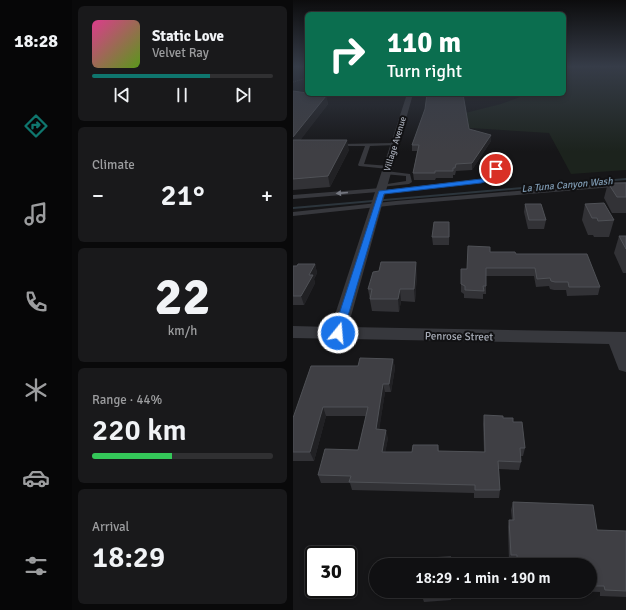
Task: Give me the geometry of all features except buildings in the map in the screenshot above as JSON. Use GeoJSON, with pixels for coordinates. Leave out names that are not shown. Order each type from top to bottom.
{"type":"FeatureCollection","features":[{"type":"Feature","properties":{"kind":"street","name":"Village Avenue"},"geometry":{"type":"LineString","coordinates":[[338,333],[409,96]]}},
{"type":"Feature","properties":{"kind":"street","name":"Penrose Street"},"geometry":{"type":"LineString","coordinates":[[293,332],[621,338]]}},
{"type":"Feature","properties":{"kind":"street"},"geometry":{"type":"LineString","coordinates":[[621,338],[626,366]]}},
{"type":"Feature","properties":{"kind":"lane"},"geometry":{"type":"LineString","coordinates":[[332,145],[394,144]]}},
{"type":"Feature","properties":{"kind":"lane"},"geometry":{"type":"LineString","coordinates":[[368,145],[361,165],[408,176],[409,182],[380,196]]}},
{"type":"Feature","properties":{"kind":"lane"},"geometry":{"type":"LineString","coordinates":[[293,214],[380,196],[481,181],[493,178],[496,173],[496,169]]}},
{"type":"Feature","properties":{"kind":"lane"},"geometry":{"type":"LineString","coordinates":[[293,197],[380,196],[626,184]]}},
{"type":"Feature","properties":{"kind":"shaded area"},"geometry":{"type":"Polygon","coordinates":[[[566,94],[626,94],[626,170],[571,174],[549,133],[454,127],[457,115],[501,104],[520,97],[519,96],[566,96],[566,94]]]}},
{"type":"Feature","properties":{"kind":"waterway","name":"La Tuna Canyon Wash"},"geometry":{"type":"LineString","coordinates":[[293,208],[626,179]]}},
{"type":"Feature","properties":{"kind":"route"},"geometry":{"type":"LineString","coordinates":[[338,333],[381,192],[481,181],[493,178],[496,173],[496,169]]}}]}
